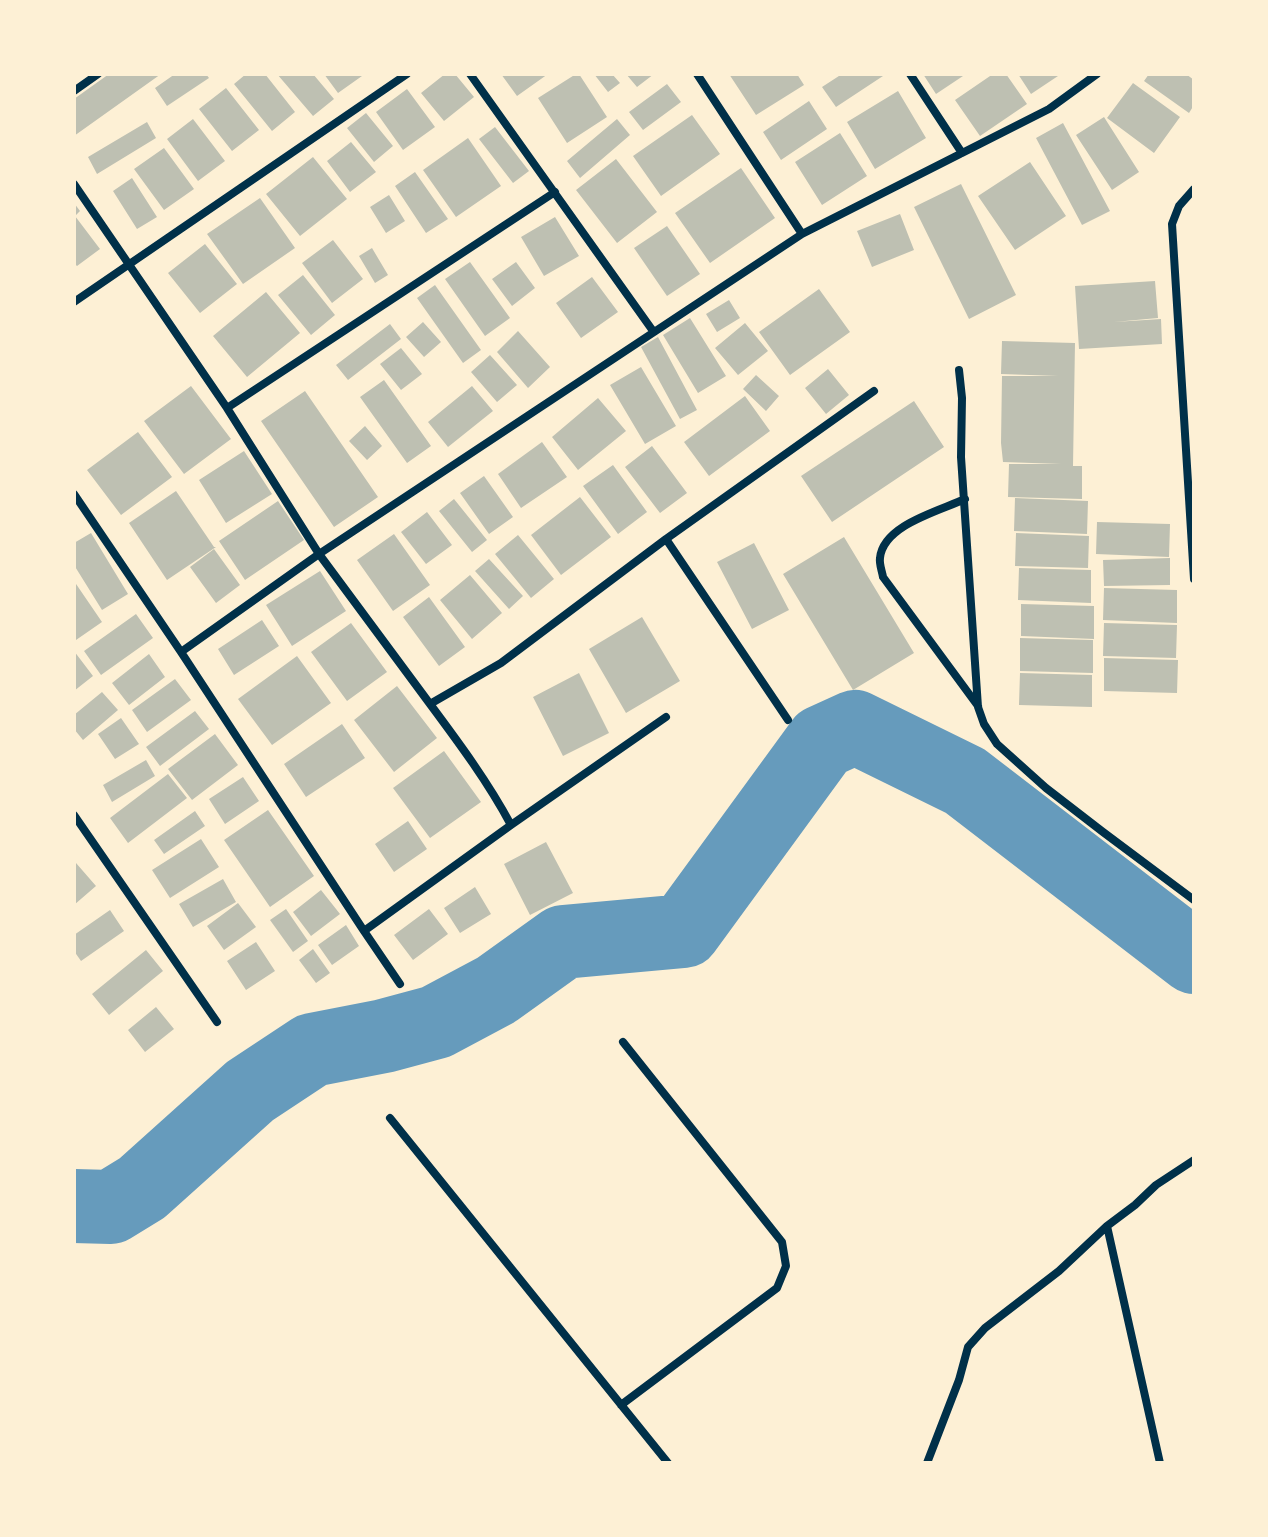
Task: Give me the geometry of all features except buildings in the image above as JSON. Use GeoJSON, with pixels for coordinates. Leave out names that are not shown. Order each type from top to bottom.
{"type":"FeatureCollection","features":[{"type":"Feature","properties":{"kind":"street"},"geometry":{"type":"LineString","coordinates":[[74,91],[98,74]]}},
{"type":"Feature","properties":{"kind":"street"},"geometry":{"type":"LineString","coordinates":[[74,302],[407,74]]}},
{"type":"Feature","properties":{"kind":"street"},"geometry":{"type":"LineString","coordinates":[[470,74],[653,331]]}},
{"type":"Feature","properties":{"kind":"street"},"geometry":{"type":"LineString","coordinates":[[697,74],[802,234]]}},
{"type":"Feature","properties":{"kind":"street"},"geometry":{"type":"LineString","coordinates":[[910,74],[962,153]]}},
{"type":"Feature","properties":{"kind":"street"},"geometry":{"type":"LineString","coordinates":[[181,652],[319,554],[802,234],[1049,109],[1097,74]]}},
{"type":"Feature","properties":{"kind":"street"},"geometry":{"type":"LineString","coordinates":[[74,184],[227,408],[319,554],[466,752],[511,825]]}},
{"type":"Feature","properties":{"kind":"street"},"geometry":{"type":"LineString","coordinates":[[1194,189],[1179,206],[1172,224],[1194,579]]}},
{"type":"Feature","properties":{"kind":"street"},"geometry":{"type":"LineString","coordinates":[[227,408],[555,192]]}},
{"type":"Feature","properties":{"kind":"street"},"geometry":{"type":"LineString","coordinates":[[959,370],[961,457],[978,707],[984,724],[997,744],[1058,797],[1194,900]]}},
{"type":"Feature","properties":{"kind":"street"},"geometry":{"type":"LineString","coordinates":[[430,704],[501,663],[666,539],[874,391]]}},
{"type":"Feature","properties":{"kind":"street"},"geometry":{"type":"LineString","coordinates":[[74,494],[400,984]]}},
{"type":"Feature","properties":{"kind":"street"},"geometry":{"type":"LineString","coordinates":[[965,499],[897,529],[885,543],[880,559],[883,577],[978,707]]}},
{"type":"Feature","properties":{"kind":"street"},"geometry":{"type":"LineString","coordinates":[[666,539],[788,720]]}},
{"type":"Feature","properties":{"kind":"street"},"geometry":{"type":"LineString","coordinates":[[364,931],[666,717]]}},
{"type":"Feature","properties":{"kind":"street"},"geometry":{"type":"LineString","coordinates":[[74,815],[217,1022]]}},
{"type":"Feature","properties":{"kind":"street"},"geometry":{"type":"LineString","coordinates":[[621,1405],[777,1288],[786,1266],[782,1242],[623,1042]]}},
{"type":"Feature","properties":{"kind":"street"},"geometry":{"type":"LineString","coordinates":[[390,1118],[668,1463]]}},
{"type":"Feature","properties":{"kind":"street"},"geometry":{"type":"LineString","coordinates":[[927,1463],[959,1380],[968,1347],[985,1328],[1059,1271],[1156,1185],[1194,1160]]}},
{"type":"Feature","properties":{"kind":"street"},"geometry":{"type":"LineString","coordinates":[[1107,1226],[1160,1463]]}},
{"type":"Feature","properties":{"kind":"waterway"},"geometry":{"type":"LineString","coordinates":[[74,1206],[111,1207],[142,1188],[250,1091],[312,1050],[436,1022],[496,990],[563,942],[684,931],[822,742],[855,727],[965,781],[1194,957]]}}]}
